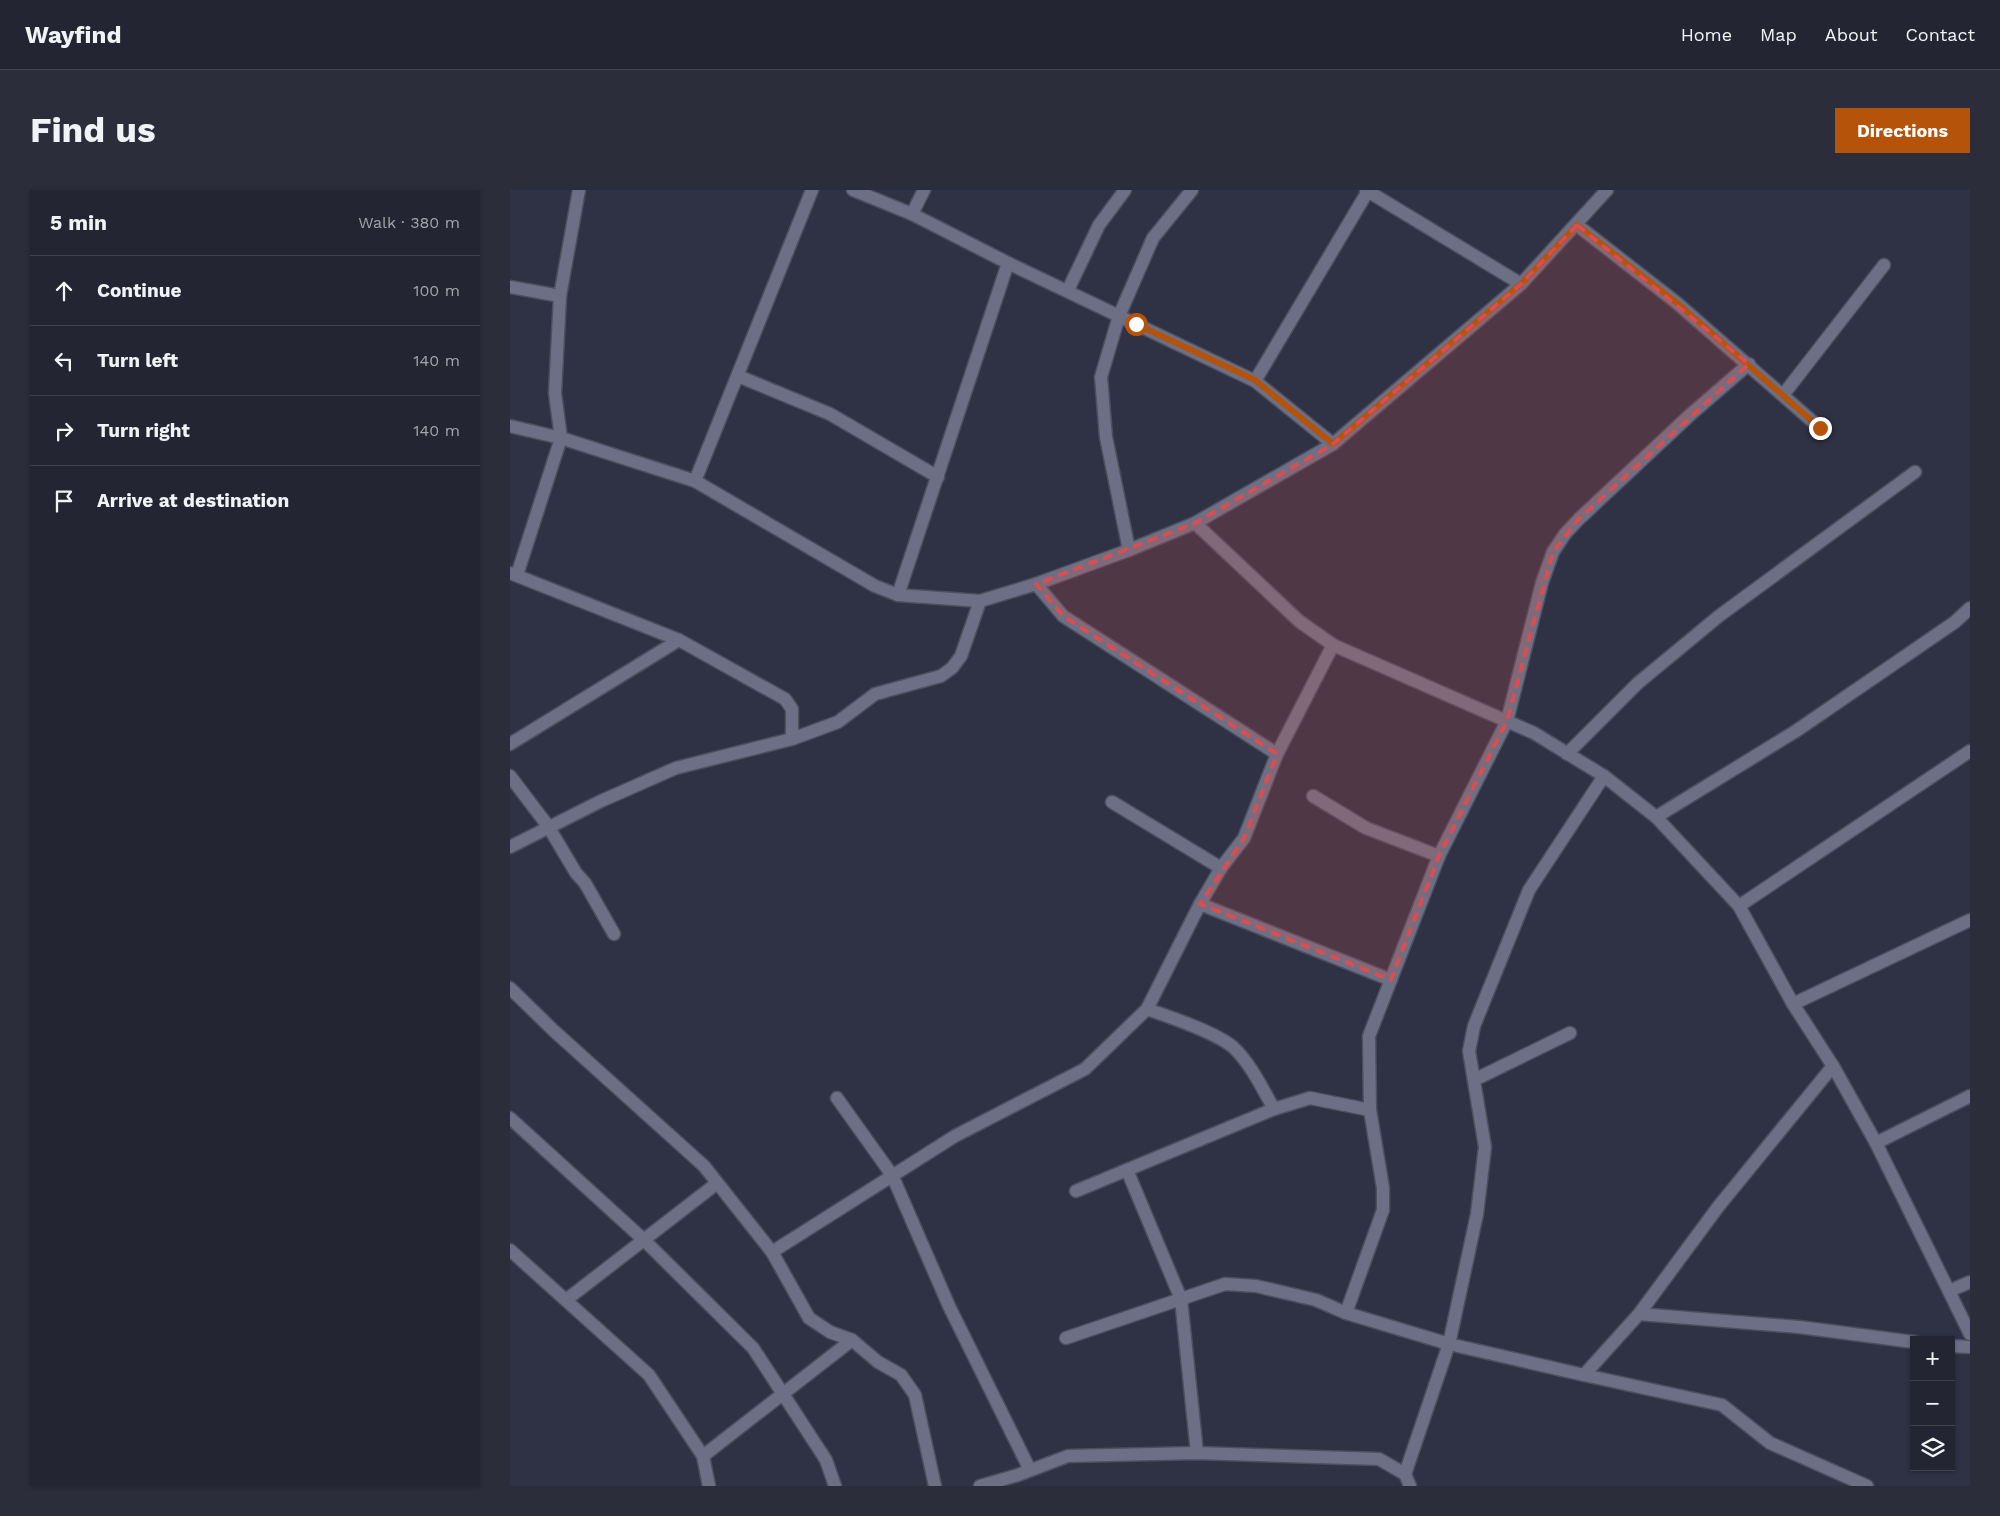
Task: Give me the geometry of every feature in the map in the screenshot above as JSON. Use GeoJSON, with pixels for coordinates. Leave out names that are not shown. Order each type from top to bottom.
{"type":"FeatureCollection","features":[{"type":"Feature","properties":{"kind":"street"},"geometry":{"type":"LineString","coordinates":[[579,190],[560,296],[555,394],[561,438],[513,574],[679,640],[786,699],[792,709],[792,739]]}},
{"type":"Feature","properties":{"kind":"street"},"geometry":{"type":"LineString","coordinates":[[694,481],[812,190]]}},
{"type":"Feature","properties":{"kind":"street"},"geometry":{"type":"LineString","coordinates":[[853,190],[912,214],[1008,263],[1255,380],[1333,444]]}},
{"type":"Feature","properties":{"kind":"street"},"geometry":{"type":"LineString","coordinates":[[912,214],[924,190]]}},
{"type":"Feature","properties":{"kind":"street"},"geometry":{"type":"LineString","coordinates":[[1068,290],[1098,225],[1125,190]]}},
{"type":"Feature","properties":{"kind":"street"},"geometry":{"type":"LineString","coordinates":[[1130,550],[1106,437],[1101,377],[1119,316],[1153,238],[1192,190]]}},
{"type":"Feature","properties":{"kind":"street"},"geometry":{"type":"LineString","coordinates":[[510,426],[561,438],[694,481],[875,586],[898,595],[980,601],[1036,584],[1130,550],[1195,523],[1333,444],[1521,284],[1607,190]]}},
{"type":"Feature","properties":{"kind":"street"},"geometry":{"type":"LineString","coordinates":[[1255,380],[1367,191],[1521,284]]}},
{"type":"Feature","properties":{"kind":"street"},"geometry":{"type":"LineString","coordinates":[[1577,225],[1677,303],[1820,428]]}},
{"type":"Feature","properties":{"kind":"street"},"geometry":{"type":"LineString","coordinates":[[898,595],[1008,263]]}},
{"type":"Feature","properties":{"kind":"street"},"geometry":{"type":"LineString","coordinates":[[1783,395],[1884,265]]}},
{"type":"Feature","properties":{"kind":"street"},"geometry":{"type":"LineString","coordinates":[[510,287],[560,296]]}},
{"type":"Feature","properties":{"kind":"street"},"geometry":{"type":"LineString","coordinates":[[1346,1313],[1383,1210],[1383,1188],[1370,1110],[1369,1036],[1439,856],[1507,720],[1542,583],[1553,552],[1565,534],[1579,519],[1690,415],[1749,364]]}},
{"type":"Feature","properties":{"kind":"street"},"geometry":{"type":"LineString","coordinates":[[738,376],[830,414],[938,477]]}},
{"type":"Feature","properties":{"kind":"street"},"geometry":{"type":"LineString","coordinates":[[1567,754],[1638,683],[1719,616],[1915,472]]}},
{"type":"Feature","properties":{"kind":"street"},"geometry":{"type":"LineString","coordinates":[[1195,523],[1300,620],[1333,645],[1534,733],[1604,776],[1656,817],[1739,906],[1793,1004],[1833,1066],[1876,1143],[1970,1334]]}},
{"type":"Feature","properties":{"kind":"street"},"geometry":{"type":"LineString","coordinates":[[1036,584],[1063,616],[1277,754]]}},
{"type":"Feature","properties":{"kind":"street"},"geometry":{"type":"LineString","coordinates":[[510,847],[601,800],[676,768],[792,739],[838,722],[875,694],[941,676],[952,668],[961,656],[980,601]]}},
{"type":"Feature","properties":{"kind":"street"},"geometry":{"type":"LineString","coordinates":[[1656,817],[1796,731],[1955,622],[1970,608]]}},
{"type":"Feature","properties":{"kind":"street"},"geometry":{"type":"LineString","coordinates":[[510,744],[679,640]]}},
{"type":"Feature","properties":{"kind":"street"},"geometry":{"type":"LineString","coordinates":[[772,1252],[955,1136],[1085,1069],[1147,1008],[1200,904],[1221,868],[1244,838],[1277,754],[1333,645]]}},
{"type":"Feature","properties":{"kind":"street"},"geometry":{"type":"LineString","coordinates":[[1739,906],[1970,752]]}},
{"type":"Feature","properties":{"kind":"street"},"geometry":{"type":"LineString","coordinates":[[510,776],[548,826],[576,873],[585,883],[614,934]]}},
{"type":"Feature","properties":{"kind":"street"},"geometry":{"type":"LineString","coordinates":[[980,1486],[1017,1480],[1030,1470],[1068,1456],[1197,1453],[1379,1459],[1408,1480],[1448,1344],[1477,1214],[1485,1147],[1469,1051],[1474,1026],[1529,890],[1604,776]]}},
{"type":"Feature","properties":{"kind":"street"},"geometry":{"type":"LineString","coordinates":[[1313,796],[1366,828],[1439,856]]}},
{"type":"Feature","properties":{"kind":"street"},"geometry":{"type":"LineString","coordinates":[[1112,802],[1221,868]]}},
{"type":"Feature","properties":{"kind":"street"},"geometry":{"type":"LineString","coordinates":[[1200,904],[1391,980]]}},
{"type":"Feature","properties":{"kind":"street"},"geometry":{"type":"LineString","coordinates":[[1793,1004],[1970,920]]}},
{"type":"Feature","properties":{"kind":"street"},"geometry":{"type":"LineString","coordinates":[[510,988],[553,1030],[704,1166],[716,1184],[772,1252],[808,1318],[830,1332],[852,1340],[878,1362],[901,1376],[915,1395],[935,1486]]}},
{"type":"Feature","properties":{"kind":"street"},"geometry":{"type":"LineString","coordinates":[[1147,1008],[1200,1029],[1232,1046],[1249,1066],[1274,1109]]}},
{"type":"Feature","properties":{"kind":"street"},"geometry":{"type":"LineString","coordinates":[[1474,1080],[1570,1033]]}},
{"type":"Feature","properties":{"kind":"street"},"geometry":{"type":"LineString","coordinates":[[1584,1376],[1639,1314],[1718,1207],[1833,1066]]}},
{"type":"Feature","properties":{"kind":"street"},"geometry":{"type":"LineString","coordinates":[[1876,1143],[1970,1096]]}},
{"type":"Feature","properties":{"kind":"street"},"geometry":{"type":"LineString","coordinates":[[837,1098],[892,1175],[950,1306],[1030,1470]]}},
{"type":"Feature","properties":{"kind":"street"},"geometry":{"type":"LineString","coordinates":[[1076,1191],[1274,1109],[1310,1098],[1370,1110]]}},
{"type":"Feature","properties":{"kind":"street"},"geometry":{"type":"LineString","coordinates":[[510,1118],[644,1240],[753,1348],[826,1460],[835,1486]]}},
{"type":"Feature","properties":{"kind":"street"},"geometry":{"type":"LineString","coordinates":[[1127,1170],[1181,1299],[1197,1453]]}},
{"type":"Feature","properties":{"kind":"street"},"geometry":{"type":"LineString","coordinates":[[566,1300],[716,1184]]}},
{"type":"Feature","properties":{"kind":"street"},"geometry":{"type":"LineString","coordinates":[[510,1250],[649,1376],[703,1456],[709,1486]]}},
{"type":"Feature","properties":{"kind":"street"},"geometry":{"type":"LineString","coordinates":[[1949,1291],[1970,1282]]}},
{"type":"Feature","properties":{"kind":"street"},"geometry":{"type":"LineString","coordinates":[[1066,1338],[1225,1284],[1256,1286],[1316,1300],[1346,1313],[1448,1344],[1584,1376],[1722,1405],[1770,1443],[1867,1486]]}},
{"type":"Feature","properties":{"kind":"street"},"geometry":{"type":"LineString","coordinates":[[1639,1314],[1798,1327],[1910,1341]]}},
{"type":"Feature","properties":{"kind":"street"},"geometry":{"type":"LineString","coordinates":[[703,1456],[852,1340]]}},
{"type":"Feature","properties":{"kind":"street"},"geometry":{"type":"LineString","coordinates":[[1955,1346],[1970,1348]]}},
{"type":"Feature","properties":{"kind":"highlighted area"},"geometry":{"type":"Polygon","coordinates":[[[1577,225],[1749,364],[1579,519],[1553,552],[1507,721],[1439,856],[1391,980],[1200,904],[1244,838],[1277,754],[1063,616],[1036,584],[1195,523],[1333,444],[1521,284],[1577,225]]]}},
{"type":"Feature","properties":{"kind":"route"},"geometry":{"type":"LineString","coordinates":[[1136,324],[1255,380],[1333,444],[1521,284],[1577,225],[1677,303],[1820,428]]}}]}
